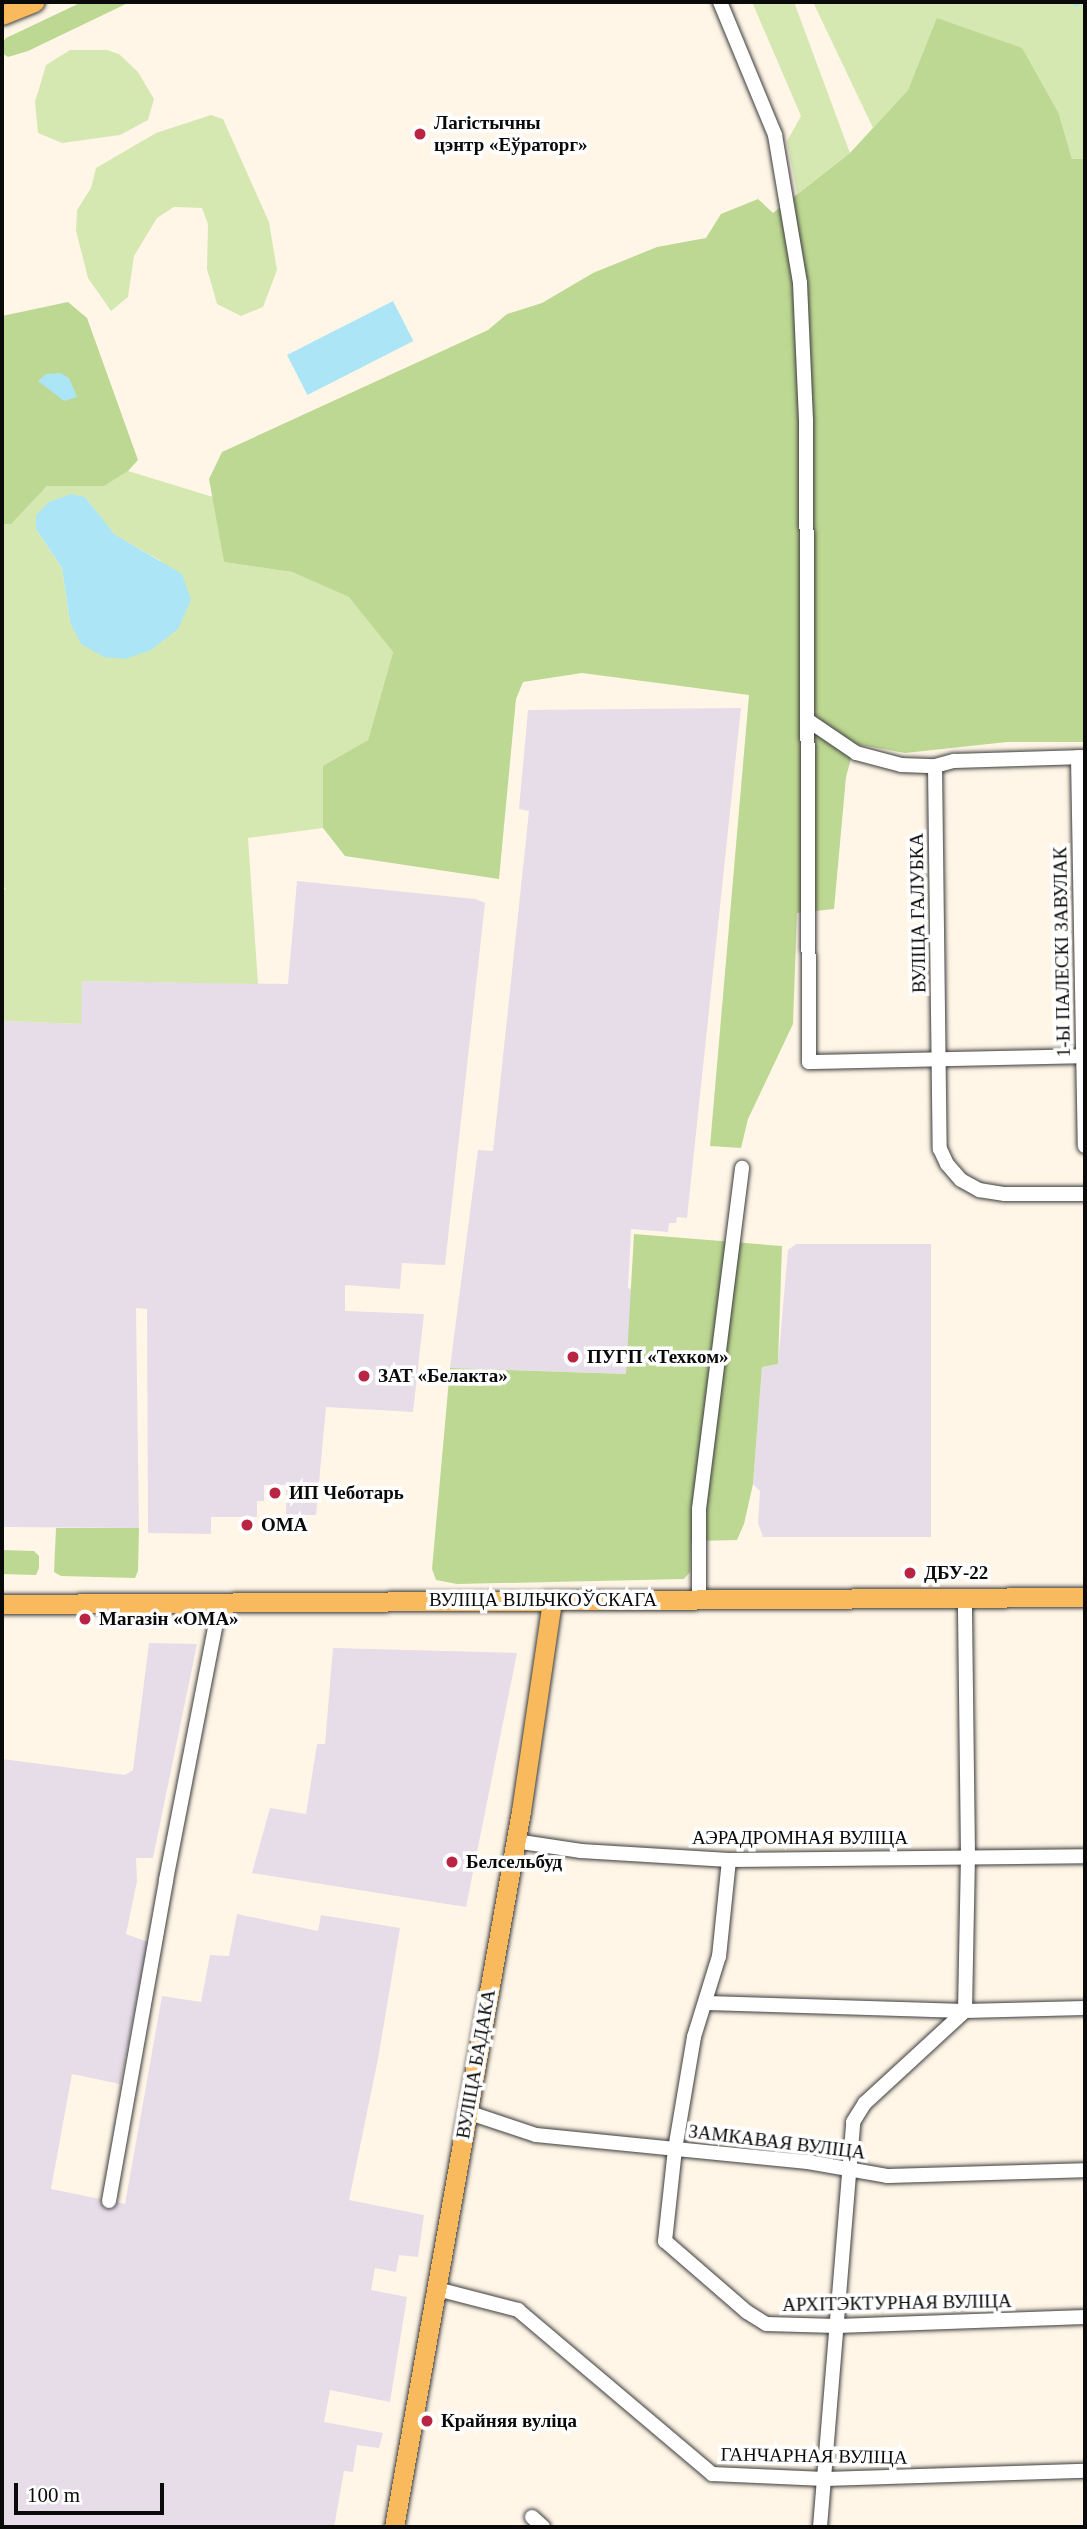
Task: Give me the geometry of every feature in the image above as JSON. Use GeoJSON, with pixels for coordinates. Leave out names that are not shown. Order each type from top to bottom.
{"type":"FeatureCollection","features":[{"type":"Feature","properties":{"kind":"main road"},"geometry":{"type":"LineString","coordinates":[[2,15],[34,2]]}},
{"type":"Feature","properties":{"kind":"main road","name":"ВУЛІЦА ВІЛЬЧКОЎСКАГА"},"geometry":{"type":"LineString","coordinates":[[2,1604],[1085,1597]]}},
{"type":"Feature","properties":{"kind":"main road","name":"ВУЛІЦА БАДАКА"},"geometry":{"type":"LineString","coordinates":[[394,2527],[515,1841],[552,1600]]}},
{"type":"Feature","properties":{"kind":"street"},"geometry":{"type":"LineString","coordinates":[[720,2],[775,135],[800,283],[806,420],[810,1062],[1084,1056]]}},
{"type":"Feature","properties":{"kind":"street"},"geometry":{"type":"LineString","coordinates":[[809,721],[856,753],[901,765],[935,766],[954,761],[1081,757]]}},
{"type":"Feature","properties":{"kind":"street","name":"1-Ы ПАЛЕСКІ ЗАВУЛАК"},"geometry":{"type":"LineString","coordinates":[[1081,757],[1085,1146]]}},
{"type":"Feature","properties":{"kind":"street","name":"ВУЛІЦА ГАЛУБКА"},"geometry":{"type":"LineString","coordinates":[[935,766],[941,1058],[940,1149],[947,1164],[961,1180],[978,1190],[1005,1194],[1085,1194]]}},
{"type":"Feature","properties":{"kind":"street"},"geometry":{"type":"LineString","coordinates":[[699,1599],[699,1509],[742,1168]]}},
{"type":"Feature","properties":{"kind":"street"},"geometry":{"type":"LineString","coordinates":[[820,2527],[853,2122],[865,2103],[965,2011],[968,1856],[965,1598]]}},
{"type":"Feature","properties":{"kind":"street"},"geometry":{"type":"LineString","coordinates":[[109,2201],[166,1880],[220,1601]]}},
{"type":"Feature","properties":{"kind":"street","name":"АЭРАДРОМНАЯ ВУЛІЦА"},"geometry":{"type":"LineString","coordinates":[[515,1841],[581,1851],[729,1860],[1085,1856]]}},
{"type":"Feature","properties":{"kind":"street","name":"АРХІТЭКТУРНАЯ ВУЛІЦА"},"geometry":{"type":"LineString","coordinates":[[729,1860],[719,1956],[694,2037],[665,2241],[747,2312],[766,2324],[836,2326],[1085,2317]]}},
{"type":"Feature","properties":{"kind":"street"},"geometry":{"type":"LineString","coordinates":[[706,2003],[965,2011],[1085,2008]]}},
{"type":"Feature","properties":{"kind":"street","name":"ЗАМКАВАЯ ВУЛІЦА"},"geometry":{"type":"LineString","coordinates":[[467,2112],[536,2135],[808,2162],[887,2176],[1085,2170]]}},
{"type":"Feature","properties":{"kind":"street","name":"ГАНЧАРНАЯ ВУЛІЦА"},"geometry":{"type":"LineString","coordinates":[[437,2289],[518,2310],[712,2474],[825,2479],[1085,2471]]}},
{"type":"Feature","properties":{"kind":"shaded area"},"geometry":{"type":"Polygon","coordinates":[[[741,708],[687,1218],[677,1217],[676,1223],[669,1223],[668,1232],[631,1229],[628,1288],[632,1289],[627,1374],[450,1368],[478,1150],[493,1151],[529,811],[519,809],[528,710],[741,708]]]}},
{"type":"Feature","properties":{"kind":"shaded area"},"geometry":{"type":"Polygon","coordinates":[[[297,881],[475,899],[485,903],[445,1265],[402,1263],[400,1289],[345,1285],[345,1311],[424,1314],[413,1412],[326,1407],[316,1515],[286,1515],[286,1485],[264,1485],[264,1501],[257,1501],[257,1517],[211,1517],[211,1534],[148,1533],[147,1309],[136,1308],[139,1528],[2,1527],[2,1021],[81,1024],[81,981],[288,984],[297,881]]]}},
{"type":"Feature","properties":{"kind":"shaded area"},"geometry":{"type":"Polygon","coordinates":[[[796,1244],[931,1244],[931,1537],[763,1537],[758,1523],[760,1491],[753,1484],[762,1367],[778,1364],[788,1250],[796,1244]]]}},
{"type":"Feature","properties":{"kind":"shaded area"},"geometry":{"type":"Polygon","coordinates":[[[149,1643],[197,1644],[153,1858],[136,1858],[137,1881],[126,1934],[148,1942],[120,2084],[72,2074],[51,2189],[125,2204],[162,1996],[201,2002],[210,1955],[229,1956],[237,1914],[318,1931],[321,1915],[400,1928],[378,2059],[349,2200],[424,2215],[418,2257],[399,2255],[396,2272],[375,2268],[371,2290],[407,2297],[390,2402],[330,2390],[324,2422],[383,2433],[379,2448],[357,2445],[353,2472],[344,2471],[334,2527],[2,2527],[2,1759],[125,1775],[133,1770],[149,1643]]]}},
{"type":"Feature","properties":{"kind":"shaded area"},"geometry":{"type":"Polygon","coordinates":[[[333,1648],[517,1653],[466,1907],[252,1873],[270,1808],[306,1814],[317,1744],[325,1744],[333,1648]]]}},
{"type":"Feature","properties":{"kind":"green space"},"geometry":{"type":"Polygon","coordinates":[[[82,2],[130,2],[28,51],[8,57],[2,53],[2,43],[6,38],[82,2]]]}},
{"type":"Feature","properties":{"kind":"green space"},"geometry":{"type":"Polygon","coordinates":[[[752,2],[794,2],[850,153],[797,194],[787,141],[801,116],[752,2]]]}},
{"type":"Feature","properties":{"kind":"green space"},"geometry":{"type":"Polygon","coordinates":[[[813,2],[1085,2],[1085,159],[1072,159],[1059,114],[938,19],[908,90],[873,128],[813,2]]]}},
{"type":"Feature","properties":{"kind":"green space"},"geometry":{"type":"Polygon","coordinates":[[[937,18],[1022,48],[1059,114],[1072,159],[1085,159],[1085,742],[1007,742],[905,753],[855,744],[846,777],[834,909],[797,913],[793,1024],[748,1119],[741,1148],[710,1146],[749,695],[582,673],[523,682],[516,699],[499,879],[345,856],[323,828],[323,766],[368,740],[393,652],[349,597],[292,572],[224,562],[209,479],[222,452],[488,330],[507,314],[542,303],[593,273],[657,247],[706,238],[721,214],[758,199],[773,213],[850,153],[908,90],[937,18]]]}},
{"type":"Feature","properties":{"kind":"green space"},"geometry":{"type":"Polygon","coordinates":[[[70,50],[107,50],[119,54],[138,72],[154,99],[148,120],[120,135],[62,143],[38,133],[35,102],[46,65],[70,50]]]}},
{"type":"Feature","properties":{"kind":"green space"},"geometry":{"type":"Polygon","coordinates":[[[211,115],[223,119],[269,222],[277,270],[263,307],[241,316],[217,304],[207,269],[208,224],[202,208],[174,207],[157,218],[134,256],[128,297],[111,311],[88,278],[76,231],[77,210],[91,188],[96,168],[156,133],[211,115]]]}},
{"type":"Feature","properties":{"kind":"green space"},"geometry":{"type":"Polygon","coordinates":[[[68,302],[87,318],[138,460],[128,471],[104,486],[47,486],[11,524],[2,524],[2,316],[68,302]]]}},
{"type":"Feature","properties":{"kind":"green space"},"geometry":{"type":"Polygon","coordinates":[[[128,471],[213,497],[224,562],[292,572],[350,597],[393,652],[368,740],[323,767],[323,828],[248,838],[258,984],[82,981],[81,1024],[2,1021],[2,892],[6,888],[2,887],[2,524],[11,523],[47,486],[103,486],[128,471]],[[85,497],[36,529],[62,568],[70,622],[161,561],[113,534],[85,497]]]}},
{"type":"Feature","properties":{"kind":"green space"},"geometry":{"type":"Polygon","coordinates":[[[634,1234],[782,1246],[778,1364],[762,1367],[753,1484],[744,1524],[737,1540],[691,1541],[690,1572],[684,1579],[457,1584],[436,1580],[432,1569],[450,1368],[626,1374],[634,1234]]]}},
{"type":"Feature","properties":{"kind":"green space"},"geometry":{"type":"Polygon","coordinates":[[[56,1528],[139,1528],[138,1571],[135,1578],[61,1576],[54,1572],[56,1528]]]}},
{"type":"Feature","properties":{"kind":"green space"},"geometry":{"type":"Polygon","coordinates":[[[2,1550],[34,1551],[39,1556],[36,1575],[2,1574],[2,1550]]]}},
{"type":"Feature","properties":{"kind":"water"},"geometry":{"type":"Polygon","coordinates":[[[393,301],[413,341],[307,395],[287,355],[393,301]]]}},
{"type":"Feature","properties":{"kind":"water"},"geometry":{"type":"Polygon","coordinates":[[[60,373],[69,378],[77,397],[64,401],[38,381],[46,374],[60,373]]]}},
{"type":"Feature","properties":{"kind":"water"},"geometry":{"type":"Polygon","coordinates":[[[71,494],[85,497],[114,534],[182,574],[191,600],[178,629],[151,650],[125,659],[104,657],[81,644],[70,622],[62,568],[36,529],[36,515],[49,502],[71,494]]]}},
{"type":"Feature","properties":{"kind":"waterway"},"geometry":{"type":"LineString","coordinates":[[1075,5],[1080,2]]}},
{"type":"Feature","properties":{"kind":"place","name":"Лагістычны цэнтр «Еўраторг»"},"geometry":{"type":"Point","coordinates":[420,134]}},
{"type":"Feature","properties":{"kind":"place","name":"ПУГП «Техком»"},"geometry":{"type":"Point","coordinates":[573,1357]}},
{"type":"Feature","properties":{"kind":"place","name":"ЗАТ «Белакта»"},"geometry":{"type":"Point","coordinates":[364,1376]}},
{"type":"Feature","properties":{"kind":"place","name":"ИП Чеботарь"},"geometry":{"type":"Point","coordinates":[275,1493]}},
{"type":"Feature","properties":{"kind":"place","name":"ОМА"},"geometry":{"type":"Point","coordinates":[247,1525]}},
{"type":"Feature","properties":{"kind":"place","name":"ДБУ-22"},"geometry":{"type":"Point","coordinates":[910,1573]}},
{"type":"Feature","properties":{"kind":"place","name":"Магазін «ОМА»"},"geometry":{"type":"Point","coordinates":[85,1619]}},
{"type":"Feature","properties":{"kind":"place","name":"Белсельбуд"},"geometry":{"type":"Point","coordinates":[452,1862]}},
{"type":"Feature","properties":{"kind":"place","name":"Крайняя вуліца"},"geometry":{"type":"Point","coordinates":[427,2421]}}]}
